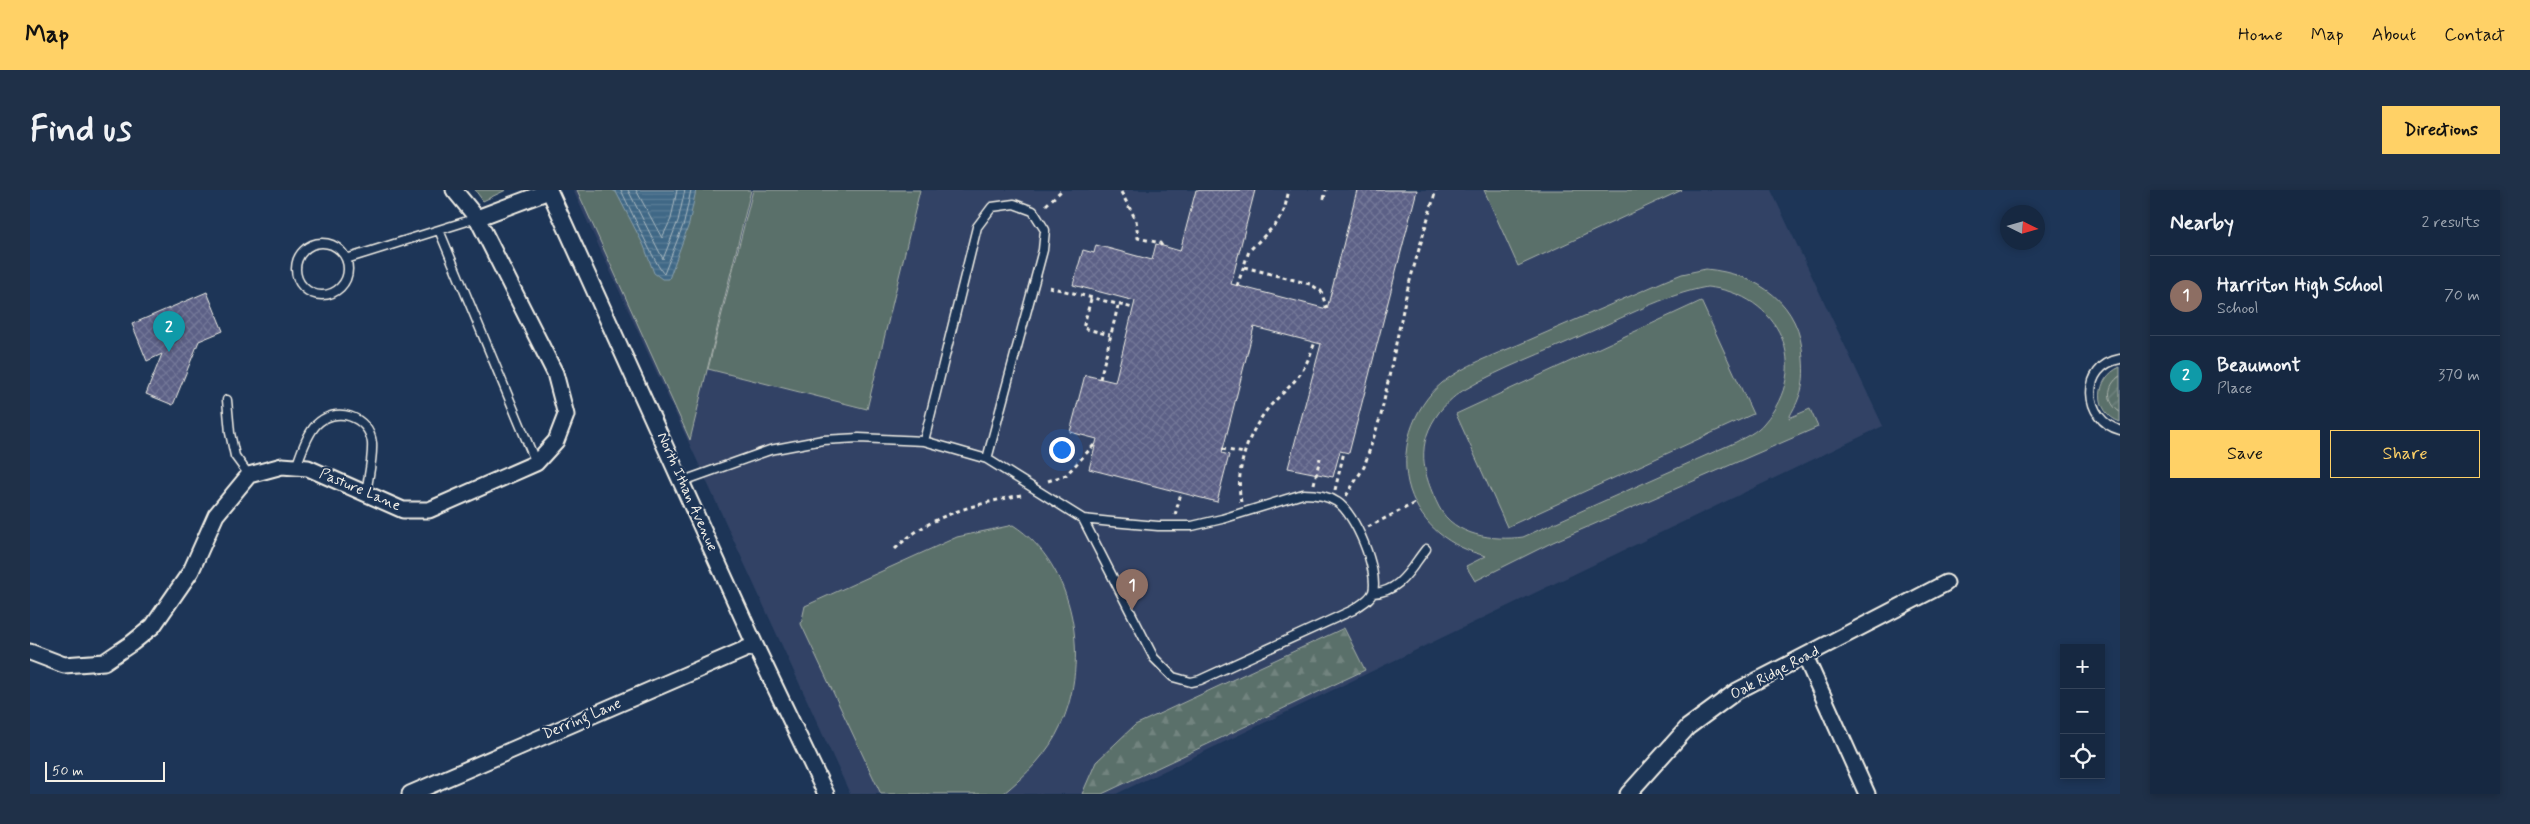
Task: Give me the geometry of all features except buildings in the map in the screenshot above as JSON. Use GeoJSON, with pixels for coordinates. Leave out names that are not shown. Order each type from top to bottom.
{"type":"FeatureCollection","features":[{"type":"Feature","properties":{"kind":"street","name":"Pasture Lane"},"geometry":{"type":"LineString","coordinates":[[249,475],[282,466],[308,468],[402,510],[429,510],[536,463],[556,442],[566,414],[555,373],[477,218],[454,190]]}},
{"type":"Feature","properties":{"kind":"street"},"geometry":{"type":"LineString","coordinates":[[477,218],[549,191]]}},
{"type":"Feature","properties":{"kind":"street","name":"North Ithan Avenue"},"geometry":{"type":"LineString","coordinates":[[549,191],[683,481],[755,645],[826,794]]}},
{"type":"Feature","properties":{"kind":"street"},"geometry":{"type":"LineString","coordinates":[[30,652],[64,665],[104,662],[132,643],[159,618],[191,571],[216,515],[249,475]]}},
{"type":"Feature","properties":{"kind":"street","name":"Oak Ridge Road"},"geometry":{"type":"LineString","coordinates":[[1628,794],[1688,727],[1737,691],[1946,583]]}},
{"type":"Feature","properties":{"kind":"street","name":"Derring Lane"},"geometry":{"type":"LineString","coordinates":[[410,794],[755,645]]}},
{"type":"Feature","properties":{"kind":"street"},"geometry":{"type":"LineString","coordinates":[[1805,656],[1867,794]]}},
{"type":"Feature","properties":{"kind":"lane"},"geometry":{"type":"LineString","coordinates":[[924,441],[977,227],[992,207],[1014,204],[1034,211],[1045,230],[1043,250],[987,460]]}},
{"type":"Feature","properties":{"kind":"lane"},"geometry":{"type":"LineString","coordinates":[[346,259],[477,218]]}},
{"type":"Feature","properties":{"kind":"lane"},"geometry":{"type":"LineString","coordinates":[[439,230],[536,463]]}},
{"type":"Feature","properties":{"kind":"lane"},"geometry":{"type":"LineString","coordinates":[[328,243],[336,246],[346,259],[347,275],[344,282],[332,293],[324,295],[308,291],[298,279],[297,263],[305,249],[312,245],[328,243]]}},
{"type":"Feature","properties":{"kind":"lane"},"geometry":{"type":"LineString","coordinates":[[2120,359],[2105,366],[2097,374],[2092,385],[2091,397],[2096,414],[2102,422],[2120,430]]}},
{"type":"Feature","properties":{"kind":"lane"},"geometry":{"type":"LineString","coordinates":[[227,400],[230,433],[235,456],[249,475]]}},
{"type":"Feature","properties":{"kind":"lane"},"geometry":{"type":"LineString","coordinates":[[296,467],[310,434],[320,422],[334,415],[355,418],[364,424],[372,444],[366,494]]}},
{"type":"Feature","properties":{"kind":"lane"},"geometry":{"type":"LineString","coordinates":[[683,481],[770,450],[823,440],[859,438],[924,441],[987,460],[1083,519],[1158,526],[1192,526],[1222,519],[1294,496],[1315,494],[1337,502],[1358,530],[1373,567],[1372,593],[1364,603],[1354,610],[1200,680],[1182,680],[1173,677],[1154,658],[1083,519]]}},
{"type":"Feature","properties":{"kind":"lane"},"geometry":{"type":"LineString","coordinates":[[1372,593],[1385,593],[1395,588],[1426,549]]}},
{"type":"Feature","properties":{"kind":"path"},"geometry":{"type":"LineString","coordinates":[[1046,205],[1062,190]]}},
{"type":"Feature","properties":{"kind":"path"},"geometry":{"type":"LineString","coordinates":[[1237,286],[1249,251],[1276,224],[1284,212],[1289,190]]}},
{"type":"Feature","properties":{"kind":"path"},"geometry":{"type":"LineString","coordinates":[[1324,199],[1326,190]]}},
{"type":"Feature","properties":{"kind":"path"},"geometry":{"type":"LineString","coordinates":[[1346,496],[1364,467],[1382,415],[1407,291],[1436,190]]}},
{"type":"Feature","properties":{"kind":"path"},"geometry":{"type":"LineString","coordinates":[[1121,192],[1136,220],[1138,238],[1160,243],[1162,246]]}},
{"type":"Feature","properties":{"kind":"path"},"geometry":{"type":"LineString","coordinates":[[1244,267],[1310,284],[1321,291],[1326,309]]}},
{"type":"Feature","properties":{"kind":"path"},"geometry":{"type":"LineString","coordinates":[[1049,287],[1118,306],[1133,308]]}},
{"type":"Feature","properties":{"kind":"path"},"geometry":{"type":"LineString","coordinates":[[1091,299],[1083,328],[1110,335]]}},
{"type":"Feature","properties":{"kind":"path"},"geometry":{"type":"LineString","coordinates":[[1100,379],[1118,306]]}},
{"type":"Feature","properties":{"kind":"path"},"geometry":{"type":"LineString","coordinates":[[1241,503],[1238,487],[1244,453],[1252,432],[1266,410],[1300,374],[1315,342]]}},
{"type":"Feature","properties":{"kind":"path"},"geometry":{"type":"LineString","coordinates":[[1048,481],[1066,475],[1095,444]]}},
{"type":"Feature","properties":{"kind":"path"},"geometry":{"type":"LineString","coordinates":[[1222,449],[1244,453]]}},
{"type":"Feature","properties":{"kind":"path"},"geometry":{"type":"LineString","coordinates":[[1335,490],[1344,452]]}},
{"type":"Feature","properties":{"kind":"path"},"geometry":{"type":"LineString","coordinates":[[1314,484],[1320,458]]}},
{"type":"Feature","properties":{"kind":"path"},"geometry":{"type":"LineString","coordinates":[[1175,516],[1182,493]]}},
{"type":"Feature","properties":{"kind":"path"},"geometry":{"type":"LineString","coordinates":[[895,549],[907,537],[934,519],[964,509],[1021,495]]}},
{"type":"Feature","properties":{"kind":"path"},"geometry":{"type":"LineString","coordinates":[[1367,527],[1415,504]]}},
{"type":"Feature","properties":{"kind":"shaded area"},"geometry":{"type":"Polygon","coordinates":[[[573,190],[1771,190],[1883,426],[1116,794],[850,794],[573,190]]]}},
{"type":"Feature","properties":{"kind":"green space"},"geometry":{"type":"Polygon","coordinates":[[[475,190],[506,190],[483,201],[475,190]]]}},
{"type":"Feature","properties":{"kind":"green space"},"geometry":{"type":"Polygon","coordinates":[[[577,190],[751,190],[690,440],[577,190]]]}},
{"type":"Feature","properties":{"kind":"green space"},"geometry":{"type":"Polygon","coordinates":[[[753,190],[920,190],[867,409],[708,369],[753,190]]]}},
{"type":"Feature","properties":{"kind":"green space"},"geometry":{"type":"Polygon","coordinates":[[[1484,190],[1682,190],[1518,266],[1484,190]]]}},
{"type":"Feature","properties":{"kind":"green space"},"geometry":{"type":"Polygon","coordinates":[[[1706,269],[1743,277],[1773,295],[1785,307],[1794,322],[1800,339],[1804,369],[1801,392],[1789,418],[1810,409],[1818,427],[1553,542],[1475,581],[1466,566],[1486,556],[1461,547],[1439,533],[1422,514],[1410,490],[1407,476],[1407,446],[1410,432],[1423,405],[1442,383],[1469,366],[1682,274],[1706,269]],[[1707,287],[1675,295],[1509,367],[1455,396],[1440,411],[1432,423],[1424,447],[1425,470],[1428,482],[1439,507],[1446,517],[1454,524],[1476,534],[1500,538],[1523,537],[1736,442],[1758,429],[1779,401],[1786,379],[1787,357],[1781,337],[1770,318],[1754,303],[1732,293],[1707,287]]]}},
{"type":"Feature","properties":{"kind":"green space"},"geometry":{"type":"Polygon","coordinates":[[[1701,301],[1753,414],[1507,527],[1456,414],[1701,301]]]}},
{"type":"Feature","properties":{"kind":"green space"},"geometry":{"type":"Polygon","coordinates":[[[2120,367],[2120,376],[2117,378],[2117,410],[2120,412],[2120,422],[2105,411],[2100,395],[2106,379],[2120,367]]]}},
{"type":"Feature","properties":{"kind":"green space"},"geometry":{"type":"Polygon","coordinates":[[[2120,376],[2120,412],[2112,404],[2110,389],[2115,380],[2120,376]]]}},
{"type":"Feature","properties":{"kind":"green space"},"geometry":{"type":"Polygon","coordinates":[[[1013,525],[1034,542],[1051,564],[1064,589],[1072,616],[1075,672],[1070,700],[1061,725],[1050,745],[1036,763],[1003,794],[881,794],[801,624],[805,606],[957,537],[1013,525]]]}},
{"type":"Feature","properties":{"kind":"green space"},"geometry":{"type":"Polygon","coordinates":[[[1344,628],[1365,670],[1102,794],[1082,794],[1096,762],[1135,725],[1344,628]]]}},
{"type":"Feature","properties":{"kind":"water"},"geometry":{"type":"Polygon","coordinates":[[[612,190],[696,190],[689,224],[669,279],[662,279],[654,273],[644,246],[616,192],[612,190]]]}},
{"type":"Feature","properties":{"kind":"place","name":"Beaumont"},"geometry":{"type":"Point","coordinates":[169,352]}},
{"type":"Feature","properties":{"kind":"place","name":"Harriton High School"},"geometry":{"type":"Point","coordinates":[1132,610]}}]}
